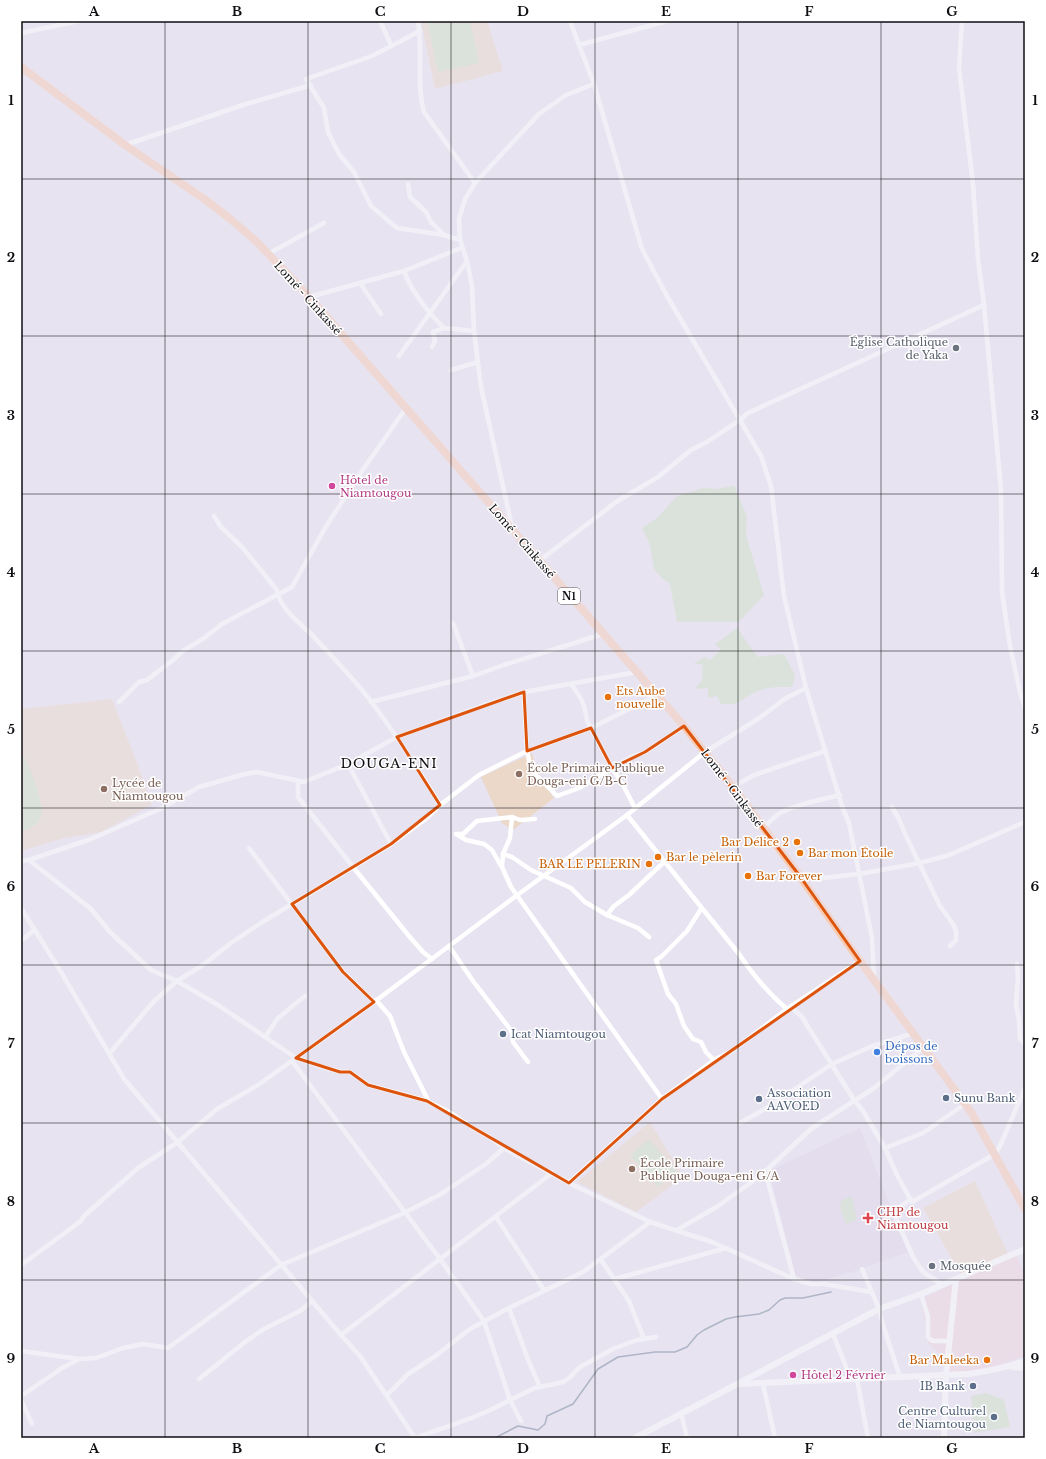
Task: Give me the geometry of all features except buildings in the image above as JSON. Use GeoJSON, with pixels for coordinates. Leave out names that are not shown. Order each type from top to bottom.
{"type":"FeatureCollection","features":[{"type":"Feature","properties":{"kind":"highway","name":"Lomé - Cinkassé"},"geometry":{"type":"LineString","coordinates":[[21,67],[125,145],[218,209],[256,241],[309,296],[684,726],[733,787],[799,875],[965,1104],[995,1154],[1025,1209]]}},
{"type":"Feature","properties":{"kind":"main road"},"geometry":{"type":"LineString","coordinates":[[635,1438],[880,1309],[921,1294],[1025,1249]]}},
{"type":"Feature","properties":{"kind":"main road"},"geometry":{"type":"LineString","coordinates":[[944,1438],[946,1375],[956,1279]]}},
{"type":"Feature","properties":{"kind":"main road"},"geometry":{"type":"LineString","coordinates":[[740,1384],[946,1375],[995,1370],[1025,1361]]}},
{"type":"Feature","properties":{"kind":"main road"},"geometry":{"type":"LineString","coordinates":[[1008,1367],[1025,1368]]}},
{"type":"Feature","properties":{"kind":"street"},"geometry":{"type":"LineString","coordinates":[[21,33],[79,21]]}},
{"type":"Feature","properties":{"kind":"street"},"geometry":{"type":"LineString","coordinates":[[380,21],[384,26],[391,45]]}},
{"type":"Feature","properties":{"kind":"street"},"geometry":{"type":"LineString","coordinates":[[418,21],[420,30],[420,92],[424,112],[475,183]]}},
{"type":"Feature","properties":{"kind":"street"},"geometry":{"type":"LineString","coordinates":[[570,21],[594,84],[642,249],[667,296],[761,456],[769,476],[784,596],[806,688],[849,823],[872,938],[874,979]]}},
{"type":"Feature","properties":{"kind":"street"},"geometry":{"type":"LineString","coordinates":[[579,45],[667,21]]}},
{"type":"Feature","properties":{"kind":"street"},"geometry":{"type":"LineString","coordinates":[[962,21],[958,68],[973,184],[978,259],[984,305],[1001,490],[1002,592],[1010,646],[1025,708]]}},
{"type":"Feature","properties":{"kind":"street"},"geometry":{"type":"LineString","coordinates":[[420,30],[372,56],[306,79],[324,108],[328,132],[339,154],[354,172],[371,206],[397,228],[444,235],[460,240]]}},
{"type":"Feature","properties":{"kind":"street"},"geometry":{"type":"LineString","coordinates":[[513,530],[481,387],[474,330],[472,286],[467,261],[461,248],[459,219],[465,199],[475,183],[539,114],[566,95],[594,84]]}},
{"type":"Feature","properties":{"kind":"street"},"geometry":{"type":"LineString","coordinates":[[125,145],[243,104],[310,85]]}},
{"type":"Feature","properties":{"kind":"street"},"geometry":{"type":"LineString","coordinates":[[408,184],[410,197],[426,212],[431,222],[444,235]]}},
{"type":"Feature","properties":{"kind":"street"},"geometry":{"type":"LineString","coordinates":[[268,254],[324,223]]}},
{"type":"Feature","properties":{"kind":"street"},"geometry":{"type":"LineString","coordinates":[[309,296],[404,271],[461,248]]}},
{"type":"Feature","properties":{"kind":"street"},"geometry":{"type":"LineString","coordinates":[[399,356],[467,261]]}},
{"type":"Feature","properties":{"kind":"street"},"geometry":{"type":"LineString","coordinates":[[404,271],[408,282],[429,313],[444,328]]}},
{"type":"Feature","properties":{"kind":"street"},"geometry":{"type":"LineString","coordinates":[[360,283],[381,314]]}},
{"type":"Feature","properties":{"kind":"street"},"geometry":{"type":"LineString","coordinates":[[539,561],[616,502],[658,477],[691,450],[707,442],[748,413],[984,305]]}},
{"type":"Feature","properties":{"kind":"street"},"geometry":{"type":"LineString","coordinates":[[432,347],[435,341],[433,332],[444,328],[474,330]]}},
{"type":"Feature","properties":{"kind":"street"},"geometry":{"type":"LineString","coordinates":[[451,370],[478,362]]}},
{"type":"Feature","properties":{"kind":"street"},"geometry":{"type":"LineString","coordinates":[[119,702],[139,682],[147,680],[183,651],[204,638],[222,624],[278,596],[295,585],[325,528],[362,471],[406,408]]}},
{"type":"Feature","properties":{"kind":"street"},"geometry":{"type":"LineString","coordinates":[[214,516],[221,527],[231,535],[248,554],[277,590],[278,596],[286,610],[323,646],[372,702],[397,737],[440,806]]}},
{"type":"Feature","properties":{"kind":"street"},"geometry":{"type":"LineString","coordinates":[[453,623],[473,676]]}},
{"type":"Feature","properties":{"kind":"street"},"geometry":{"type":"LineString","coordinates":[[372,702],[473,676],[603,634]]}},
{"type":"Feature","properties":{"kind":"street"},"geometry":{"type":"LineString","coordinates":[[21,861],[30,860],[91,839],[162,808],[199,787],[258,772],[304,782],[348,764],[397,737],[484,705],[524,692],[637,672]]}},
{"type":"Feature","properties":{"kind":"street"},"geometry":{"type":"LineString","coordinates":[[571,684],[585,709],[585,718],[588,724],[635,808]]}},
{"type":"Feature","properties":{"kind":"street"},"geometry":{"type":"LineString","coordinates":[[21,1265],[81,1221],[138,1168],[178,1142],[217,1109],[258,1085],[375,1001],[627,815],[705,752],[758,719],[786,698],[806,688]]}},
{"type":"Feature","properties":{"kind":"street"},"geometry":{"type":"LineString","coordinates":[[524,692],[527,751],[531,770],[557,796],[579,788],[631,757],[645,752],[684,726]]}},
{"type":"Feature","properties":{"kind":"street"},"geometry":{"type":"LineString","coordinates":[[109,1054],[154,1001],[177,981],[203,965],[248,932],[391,844],[427,818],[479,775],[527,751],[591,728],[657,695]]}},
{"type":"Feature","properties":{"kind":"street"},"geometry":{"type":"LineString","coordinates":[[733,787],[754,775],[825,751]]}},
{"type":"Feature","properties":{"kind":"street"},"geometry":{"type":"LineString","coordinates":[[348,764],[391,844]]}},
{"type":"Feature","properties":{"kind":"street"},"geometry":{"type":"LineString","coordinates":[[298,781],[298,796],[409,936],[423,952],[432,959]]}},
{"type":"Feature","properties":{"kind":"street"},"geometry":{"type":"LineString","coordinates":[[763,828],[775,816],[782,812],[800,805],[840,795]]}},
{"type":"Feature","properties":{"kind":"street"},"geometry":{"type":"LineString","coordinates":[[892,807],[940,906],[954,924],[956,940],[950,946]]}},
{"type":"Feature","properties":{"kind":"street"},"geometry":{"type":"LineString","coordinates":[[627,815],[739,954],[755,977],[774,998],[802,1017],[854,1100],[863,1111],[885,1148],[897,1175],[912,1202],[995,1154],[1000,1146],[1025,1088]]}},
{"type":"Feature","properties":{"kind":"street"},"geometry":{"type":"LineString","coordinates":[[502,867],[503,854],[510,838],[512,817]]}},
{"type":"Feature","properties":{"kind":"street"},"geometry":{"type":"LineString","coordinates":[[535,819],[520,820],[512,817],[477,821],[463,834],[456,834],[466,840],[484,844],[492,850],[516,896],[662,1099]]}},
{"type":"Feature","properties":{"kind":"street"},"geometry":{"type":"LineString","coordinates":[[799,875],[823,878],[859,874],[920,863],[949,855],[1025,822]]}},
{"type":"Feature","properties":{"kind":"street"},"geometry":{"type":"LineString","coordinates":[[249,848],[344,972],[390,1016],[404,1052],[427,1098],[427,1101]]}},
{"type":"Feature","properties":{"kind":"street"},"geometry":{"type":"LineString","coordinates":[[503,854],[512,857],[523,866],[571,888],[584,902],[607,915],[638,928],[649,937]]}},
{"type":"Feature","properties":{"kind":"street"},"geometry":{"type":"LineString","coordinates":[[30,860],[91,909],[111,933],[151,970],[177,981],[218,1005],[294,1059],[404,1213],[440,1259],[484,1320],[510,1400],[521,1421]]}},
{"type":"Feature","properties":{"kind":"street"},"geometry":{"type":"LineString","coordinates":[[607,915],[614,906],[629,895],[664,862]]}},
{"type":"Feature","properties":{"kind":"street"},"geometry":{"type":"LineString","coordinates":[[21,908],[58,967],[124,1079],[360,1356],[415,1438],[472,1418],[496,1408],[535,1388],[563,1382],[570,1378],[580,1367],[615,1348],[656,1337]]}},
{"type":"Feature","properties":{"kind":"street"},"geometry":{"type":"LineString","coordinates":[[701,908],[687,931],[661,957],[656,960],[668,994],[676,1004],[684,1026],[693,1039],[701,1042],[706,1052],[714,1060]]}},
{"type":"Feature","properties":{"kind":"street"},"geometry":{"type":"LineString","coordinates":[[21,941],[34,930]]}},
{"type":"Feature","properties":{"kind":"street"},"geometry":{"type":"LineString","coordinates":[[449,946],[473,981],[510,1029],[513,1042],[528,1062]]}},
{"type":"Feature","properties":{"kind":"street"},"geometry":{"type":"LineString","coordinates":[[569,1183],[662,1099],[714,1060],[732,1051],[789,1008],[860,961]]}},
{"type":"Feature","properties":{"kind":"street"},"geometry":{"type":"LineString","coordinates":[[1017,964],[1018,978],[1016,1010],[1019,1019],[1020,1040],[1025,1044]]}},
{"type":"Feature","properties":{"kind":"street"},"geometry":{"type":"LineString","coordinates":[[265,1037],[278,1018],[305,996]]}},
{"type":"Feature","properties":{"kind":"street"},"geometry":{"type":"LineString","coordinates":[[740,1123],[765,1110],[832,1064],[870,1047],[914,1033]]}},
{"type":"Feature","properties":{"kind":"street"},"geometry":{"type":"LineString","coordinates":[[677,1230],[718,1206],[764,1171],[812,1128],[874,1088],[924,1048]]}},
{"type":"Feature","properties":{"kind":"street"},"geometry":{"type":"LineString","coordinates":[[294,1059],[340,1072],[350,1072],[368,1085],[427,1101],[451,1113],[504,1148],[569,1183],[650,1222],[712,1242],[794,1279],[812,1284],[824,1284],[871,1292]]}},
{"type":"Feature","properties":{"kind":"street"},"geometry":{"type":"LineString","coordinates":[[885,1148],[923,1133],[965,1104]]}},
{"type":"Feature","properties":{"kind":"street"},"geometry":{"type":"LineString","coordinates":[[21,1351],[79,1359],[96,1358],[123,1348],[144,1344],[168,1348],[281,1264],[404,1213],[441,1194],[487,1163],[504,1148]]}},
{"type":"Feature","properties":{"kind":"street"},"geometry":{"type":"LineString","coordinates":[[764,1171],[794,1279]]}},
{"type":"Feature","properties":{"kind":"street"},"geometry":{"type":"LineString","coordinates":[[341,1335],[552,1173]]}},
{"type":"Feature","properties":{"kind":"street"},"geometry":{"type":"LineString","coordinates":[[911,1199],[897,1209],[894,1214],[913,1257],[923,1272],[942,1285]]}},
{"type":"Feature","properties":{"kind":"street"},"geometry":{"type":"LineString","coordinates":[[496,1216],[544,1290]]}},
{"type":"Feature","properties":{"kind":"street"},"geometry":{"type":"LineString","coordinates":[[386,1395],[408,1374],[484,1320],[583,1272],[650,1222]]}},
{"type":"Feature","properties":{"kind":"street"},"geometry":{"type":"LineString","coordinates":[[615,1280],[726,1248]]}},
{"type":"Feature","properties":{"kind":"street"},"geometry":{"type":"LineString","coordinates":[[601,1260],[629,1301],[644,1339]]}},
{"type":"Feature","properties":{"kind":"street"},"geometry":{"type":"LineString","coordinates":[[862,1269],[871,1292],[880,1309],[884,1328],[900,1377]]}},
{"type":"Feature","properties":{"kind":"street"},"geometry":{"type":"LineString","coordinates":[[921,1294],[928,1317],[928,1336],[934,1341],[950,1341]]}},
{"type":"Feature","properties":{"kind":"street"},"geometry":{"type":"LineString","coordinates":[[199,1379],[245,1342],[264,1329],[300,1311],[312,1301]]}},
{"type":"Feature","properties":{"kind":"street"},"geometry":{"type":"LineString","coordinates":[[509,1308],[540,1387]]}},
{"type":"Feature","properties":{"kind":"street"},"geometry":{"type":"LineString","coordinates":[[833,1334],[848,1372],[855,1379],[868,1438]]}},
{"type":"Feature","properties":{"kind":"street"},"geometry":{"type":"LineString","coordinates":[[21,1396],[62,1368],[79,1359]]}},
{"type":"Feature","properties":{"kind":"street"},"geometry":{"type":"LineString","coordinates":[[763,1384],[775,1438]]}},
{"type":"Feature","properties":{"kind":"street"},"geometry":{"type":"LineString","coordinates":[[21,1400],[32,1424]]}},
{"type":"Feature","properties":{"kind":"street"},"geometry":{"type":"LineString","coordinates":[[681,1413],[687,1438]]}},
{"type":"Feature","properties":{"kind":"highlighted area"},"geometry":{"type":"Polygon","coordinates":[[[524,692],[527,751],[591,728],[612,768],[645,752],[684,726],[799,875],[860,961],[662,1099],[569,1183],[427,1101],[368,1085],[350,1072],[340,1072],[296,1058],[374,1002],[343,972],[292,904],[391,844],[440,805],[397,737],[524,692]]]}},
{"type":"Feature","properties":{"kind":"shaded area"},"geometry":{"type":"Polygon","coordinates":[[[421,21],[487,21],[503,71],[435,89],[421,21]]]}},
{"type":"Feature","properties":{"kind":"shaded area","name":"Lycée de Niamtougou"},"geometry":{"type":"Polygon","coordinates":[[[112,699],[152,805],[101,832],[61,839],[21,851],[21,709],[112,699]]]}},
{"type":"Feature","properties":{"kind":"shaded area"},"geometry":{"type":"Polygon","coordinates":[[[532,753],[537,771],[554,798],[513,830],[502,823],[481,777],[532,753]]]}},
{"type":"Feature","properties":{"kind":"shaded area","name":"École Primaire Publique Douga-eni G/A"},"geometry":{"type":"Polygon","coordinates":[[[650,1122],[684,1177],[636,1212],[577,1182],[650,1122]]]}},
{"type":"Feature","properties":{"kind":"shaded area"},"geometry":{"type":"Polygon","coordinates":[[[860,1128],[908,1252],[858,1270],[815,1283],[796,1276],[769,1171],[860,1128]]]}},
{"type":"Feature","properties":{"kind":"shaded area"},"geometry":{"type":"Polygon","coordinates":[[[975,1181],[1008,1254],[961,1275],[923,1208],[975,1181]]]}},
{"type":"Feature","properties":{"kind":"shaded area"},"geometry":{"type":"Polygon","coordinates":[[[1016,1255],[1025,1275],[1025,1356],[989,1368],[951,1373],[949,1362],[928,1343],[921,1299],[1016,1255]]]}},
{"type":"Feature","properties":{"kind":"green space"},"geometry":{"type":"Polygon","coordinates":[[[427,21],[470,21],[479,63],[438,72],[427,21]]]}},
{"type":"Feature","properties":{"kind":"green space"},"geometry":{"type":"Polygon","coordinates":[[[734,486],[747,516],[746,535],[764,595],[739,622],[677,622],[670,584],[659,575],[654,568],[649,544],[642,528],[657,518],[677,496],[704,488],[716,489],[734,486]]]}},
{"type":"Feature","properties":{"kind":"green space"},"geometry":{"type":"Polygon","coordinates":[[[737,628],[758,657],[784,654],[795,675],[792,687],[772,688],[757,691],[732,704],[721,704],[717,696],[708,698],[708,688],[695,689],[702,680],[703,665],[694,663],[705,657],[710,660],[721,650],[715,644],[737,628]]]}},
{"type":"Feature","properties":{"kind":"green space"},"geometry":{"type":"Polygon","coordinates":[[[21,754],[28,764],[34,781],[40,799],[42,815],[36,824],[21,831],[21,754]]]}},
{"type":"Feature","properties":{"kind":"green space"},"geometry":{"type":"Polygon","coordinates":[[[649,1139],[677,1171],[658,1187],[630,1155],[649,1139]]]}},
{"type":"Feature","properties":{"kind":"green space"},"geometry":{"type":"Polygon","coordinates":[[[852,1196],[857,1220],[846,1224],[840,1204],[842,1200],[852,1196]]]}},
{"type":"Feature","properties":{"kind":"green space"},"geometry":{"type":"Polygon","coordinates":[[[986,1393],[1004,1400],[1010,1427],[974,1433],[971,1396],[986,1393]]]}},
{"type":"Feature","properties":{"kind":"waterway"},"geometry":{"type":"LineString","coordinates":[[495,1438],[518,1426],[538,1430],[545,1424],[547,1416],[573,1404],[598,1369],[618,1357],[655,1352],[675,1352],[687,1347],[697,1335],[704,1330],[726,1319],[759,1314],[769,1310],[780,1300],[785,1298],[803,1298],[831,1292]]}},
{"type":"Feature","properties":{"kind":"place","name":"Église Catholique de Yaka"},"geometry":{"type":"Point","coordinates":[956,348]}},
{"type":"Feature","properties":{"kind":"place","name":"Hôtel de Niamtougou"},"geometry":{"type":"Point","coordinates":[332,486]}},
{"type":"Feature","properties":{"kind":"place","name":"Ets Aube nouvelle"},"geometry":{"type":"Point","coordinates":[608,697]}},
{"type":"Feature","properties":{"kind":"place","name":"École Primaire Publique Douga-eni G/B-C"},"geometry":{"type":"Point","coordinates":[519,774]}},
{"type":"Feature","properties":{"kind":"place","name":"Lycée de Niamtougou"},"geometry":{"type":"Point","coordinates":[104,789]}},
{"type":"Feature","properties":{"kind":"place","name":"Bar Délice 2"},"geometry":{"type":"Point","coordinates":[797,842]}},
{"type":"Feature","properties":{"kind":"place","name":"Bar mon Étoile"},"geometry":{"type":"Point","coordinates":[800,853]}},
{"type":"Feature","properties":{"kind":"place","name":"Bar le pèlerin"},"geometry":{"type":"Point","coordinates":[658,857]}},
{"type":"Feature","properties":{"kind":"place","name":"BAR LE PELERIN"},"geometry":{"type":"Point","coordinates":[649,864]}},
{"type":"Feature","properties":{"kind":"place","name":"Bar Forever"},"geometry":{"type":"Point","coordinates":[748,876]}},
{"type":"Feature","properties":{"kind":"place","name":"Icat Niamtougou"},"geometry":{"type":"Point","coordinates":[503,1034]}},
{"type":"Feature","properties":{"kind":"place","name":"Dépos de boissons"},"geometry":{"type":"Point","coordinates":[877,1052]}},
{"type":"Feature","properties":{"kind":"place","name":"Sunu Bank"},"geometry":{"type":"Point","coordinates":[946,1098]}},
{"type":"Feature","properties":{"kind":"place","name":"Association AAVOED"},"geometry":{"type":"Point","coordinates":[759,1099]}},
{"type":"Feature","properties":{"kind":"place","name":"École Primaire Publique Douga-eni G/A"},"geometry":{"type":"Point","coordinates":[632,1169]}},
{"type":"Feature","properties":{"kind":"place","name":"CHP de Niamtougou"},"geometry":{"type":"Point","coordinates":[868,1218]}},
{"type":"Feature","properties":{"kind":"place","name":"Mosquée"},"geometry":{"type":"Point","coordinates":[932,1266]}},
{"type":"Feature","properties":{"kind":"place","name":"Bar Maleeka"},"geometry":{"type":"Point","coordinates":[987,1360]}},
{"type":"Feature","properties":{"kind":"place","name":"Hôtel 2 Février"},"geometry":{"type":"Point","coordinates":[793,1375]}},
{"type":"Feature","properties":{"kind":"place","name":"IB Bank"},"geometry":{"type":"Point","coordinates":[973,1386]}},
{"type":"Feature","properties":{"kind":"place","name":"Centre Culturel de Niamtougou"},"geometry":{"type":"Point","coordinates":[994,1417]}},
{"type":"Feature","properties":{"kind":"district","name":"DOUGA-ENI"},"geometry":{"type":"Point","coordinates":[389,763]}}]}
